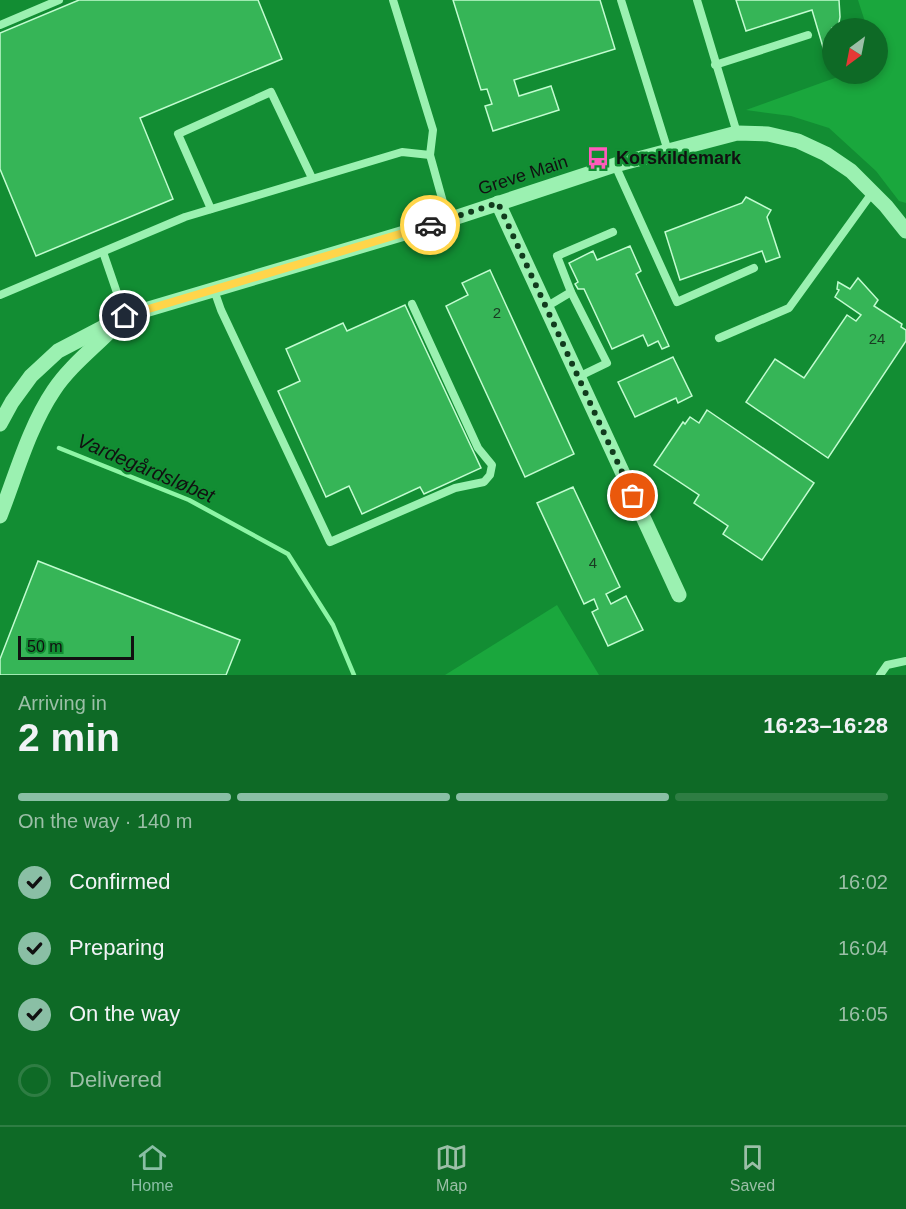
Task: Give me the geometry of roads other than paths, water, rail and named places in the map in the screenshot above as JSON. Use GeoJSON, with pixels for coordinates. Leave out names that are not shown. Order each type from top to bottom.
{"type":"FeatureCollection","features":[{"type":"Feature","properties":{"kind":"street","name":"Greve Main"},"geometry":{"type":"LineString","coordinates":[[0,424],[12,402],[31,376],[58,351],[125,316],[447,219],[615,165],[737,133],[768,134],[798,141],[826,154],[851,171],[886,206],[906,231]]}},
{"type":"Feature","properties":{"kind":"street"},"geometry":{"type":"LineString","coordinates":[[498,203],[679,595]]}},
{"type":"Feature","properties":{"kind":"street","name":"Greve Main"},"geometry":{"type":"LineString","coordinates":[[0,516],[37,422],[53,390],[72,367],[125,316]]}},
{"type":"Feature","properties":{"kind":"lane"},"geometry":{"type":"LineString","coordinates":[[0,25],[59,0]]}},
{"type":"Feature","properties":{"kind":"lane"},"geometry":{"type":"LineString","coordinates":[[393,0],[433,130],[430,155],[447,219]]}},
{"type":"Feature","properties":{"kind":"lane"},"geometry":{"type":"LineString","coordinates":[[621,0],[668,151]]}},
{"type":"Feature","properties":{"kind":"lane"},"geometry":{"type":"LineString","coordinates":[[697,0],[737,133]]}},
{"type":"Feature","properties":{"kind":"lane"},"geometry":{"type":"LineString","coordinates":[[715,65],[808,35]]}},
{"type":"Feature","properties":{"kind":"lane"},"geometry":{"type":"LineString","coordinates":[[211,209],[178,134],[271,92],[312,178]]}},
{"type":"Feature","properties":{"kind":"lane"},"geometry":{"type":"LineString","coordinates":[[0,295],[185,217],[402,152],[430,155]]}},
{"type":"Feature","properties":{"kind":"lane"},"geometry":{"type":"LineString","coordinates":[[615,165],[677,302],[754,268]]}},
{"type":"Feature","properties":{"kind":"lane"},"geometry":{"type":"LineString","coordinates":[[719,338],[789,308],[872,194]]}},
{"type":"Feature","properties":{"kind":"lane"},"geometry":{"type":"LineString","coordinates":[[578,377],[607,363],[571,292],[557,256],[613,232]]}},
{"type":"Feature","properties":{"kind":"lane"},"geometry":{"type":"LineString","coordinates":[[103,252],[125,316]]}},
{"type":"Feature","properties":{"kind":"lane"},"geometry":{"type":"LineString","coordinates":[[214,290],[221,310],[330,542],[454,488],[483,482],[490,476],[492,465],[478,448],[412,304]]}},
{"type":"Feature","properties":{"kind":"lane"},"geometry":{"type":"LineString","coordinates":[[546,307],[571,292]]}},
{"type":"Feature","properties":{"kind":"lane"},"geometry":{"type":"LineString","coordinates":[[880,675],[887,665],[906,661]]}},
{"type":"Feature","properties":{"kind":"waterway","name":"Vardegårdsløbet"},"geometry":{"type":"LineString","coordinates":[[59,448],[189,500],[288,554],[333,625],[354,675]]}},
{"type":"Feature","properties":{"kind":"place","name":"Korskildemark"},"geometry":{"type":"Point","coordinates":[598,158]}}]}
